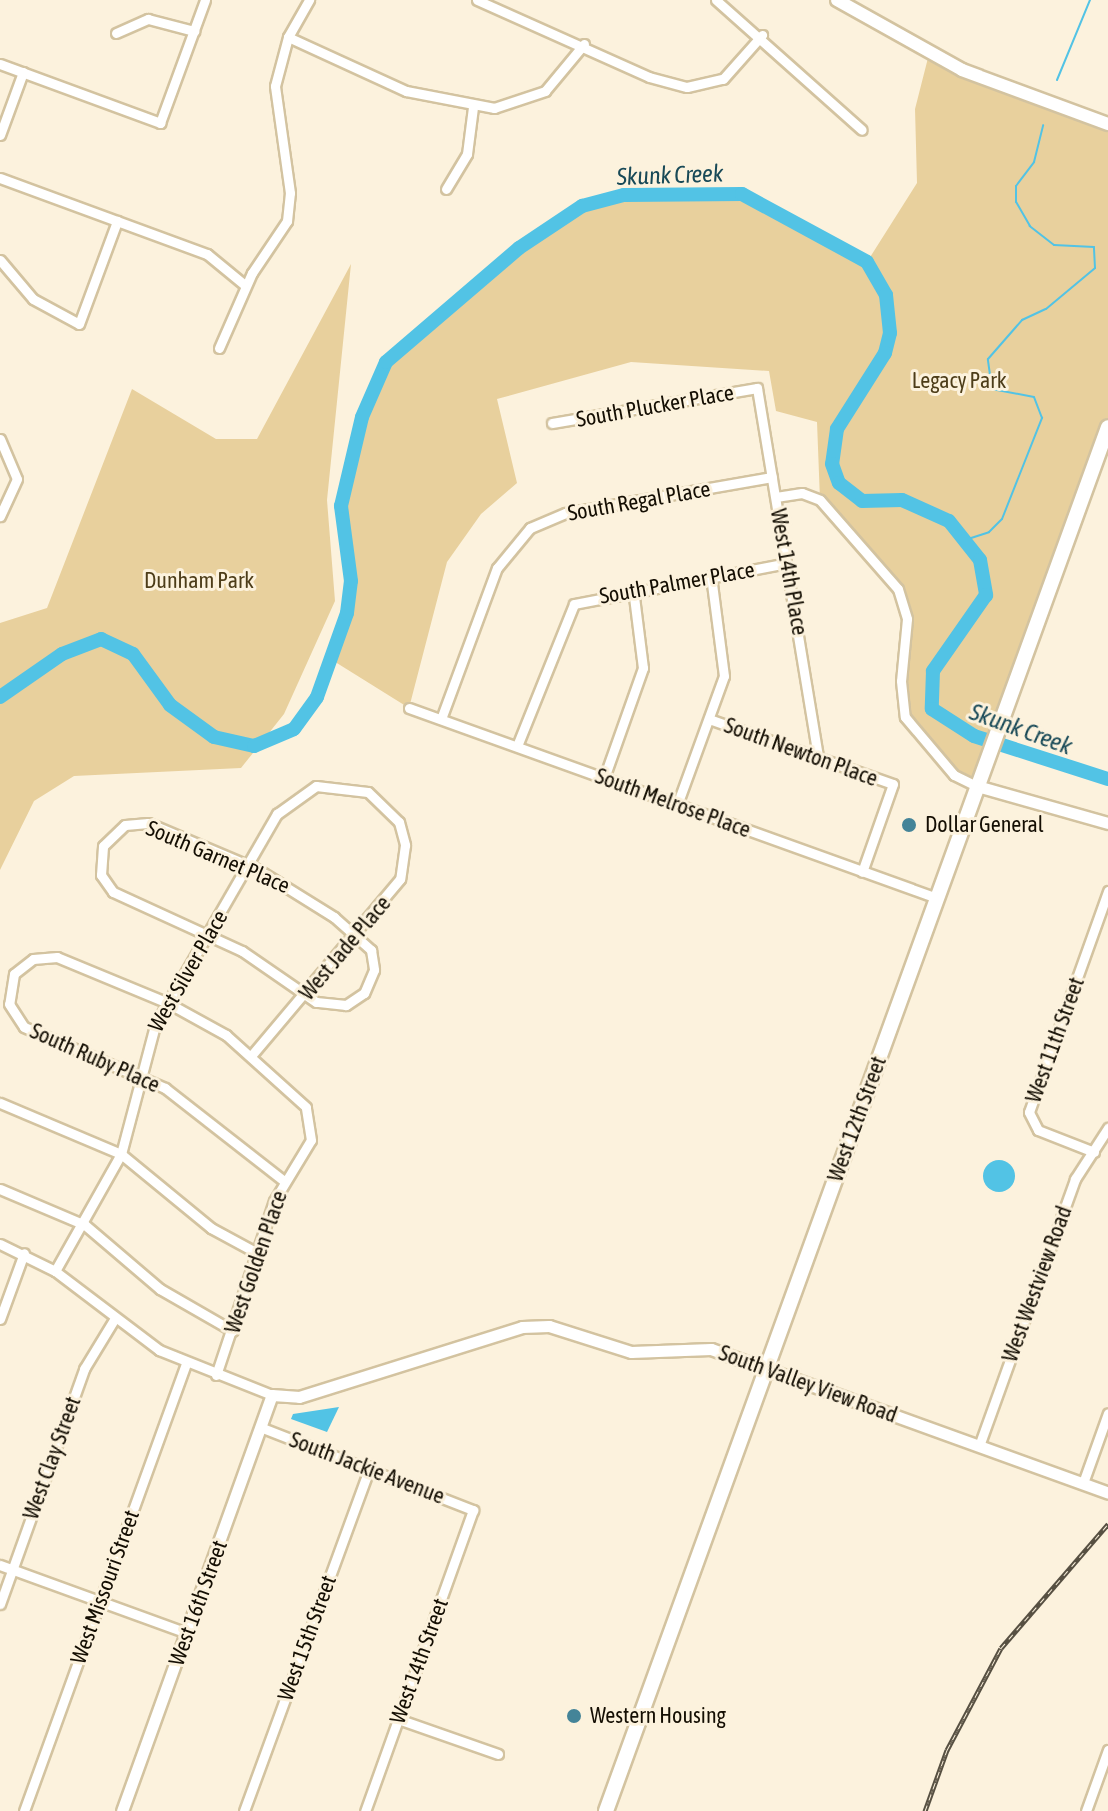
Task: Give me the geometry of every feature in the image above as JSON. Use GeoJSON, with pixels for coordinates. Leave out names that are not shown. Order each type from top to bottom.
{"type":"FeatureCollection","features":[{"type":"Feature","properties":{"kind":"main road"},"geometry":{"type":"LineString","coordinates":[[837,0],[929,54],[1022,93],[1108,124]]}},
{"type":"Feature","properties":{"kind":"main road","name":"West 12th Street"},"geometry":{"type":"LineString","coordinates":[[606,1811],[1108,427]]}},
{"type":"Feature","properties":{"kind":"street"},"geometry":{"type":"LineString","coordinates":[[0,64],[160,123],[205,0]]}},
{"type":"Feature","properties":{"kind":"street"},"geometry":{"type":"LineString","coordinates":[[219,348],[246,286],[284,230],[290,208],[275,105],[288,37],[309,0]]}},
{"type":"Feature","properties":{"kind":"street"},"geometry":{"type":"LineString","coordinates":[[477,0],[584,44],[649,77],[699,87],[723,79],[762,35]]}},
{"type":"Feature","properties":{"kind":"street"},"geometry":{"type":"LineString","coordinates":[[716,0],[762,35],[804,82],[862,130]]}},
{"type":"Feature","properties":{"kind":"street"},"geometry":{"type":"LineString","coordinates":[[116,33],[148,19],[194,31]]}},
{"type":"Feature","properties":{"kind":"street"},"geometry":{"type":"LineString","coordinates":[[288,37],[406,91],[473,107],[532,98],[564,73],[584,44]]}},
{"type":"Feature","properties":{"kind":"street"},"geometry":{"type":"LineString","coordinates":[[0,135],[23,72]]}},
{"type":"Feature","properties":{"kind":"street"},"geometry":{"type":"LineString","coordinates":[[446,189],[467,154],[473,107]]}},
{"type":"Feature","properties":{"kind":"street"},"geometry":{"type":"LineString","coordinates":[[0,178],[207,254],[246,286]]}},
{"type":"Feature","properties":{"kind":"street"},"geometry":{"type":"LineString","coordinates":[[0,260],[45,309],[79,324],[117,221]]}},
{"type":"Feature","properties":{"kind":"street","name":"South Plucker Place"},"geometry":{"type":"LineString","coordinates":[[552,423],[757,388]]}},
{"type":"Feature","properties":{"kind":"street","name":"West 14th Place"},"geometry":{"type":"LineString","coordinates":[[757,388],[818,756]]}},
{"type":"Feature","properties":{"kind":"street"},"geometry":{"type":"LineString","coordinates":[[0,439],[17,479],[0,516]]}},
{"type":"Feature","properties":{"kind":"street","name":"South Regal Place"},"geometry":{"type":"LineString","coordinates":[[441,719],[497,568],[530,528],[566,513],[772,477]]}},
{"type":"Feature","properties":{"kind":"street"},"geometry":{"type":"LineString","coordinates":[[776,497],[802,493],[820,500],[898,589],[907,619],[901,681],[905,717],[954,775],[977,786],[1108,823]]}},
{"type":"Feature","properties":{"kind":"street","name":"South Palmer Place"},"geometry":{"type":"LineString","coordinates":[[517,746],[570,607],[633,589],[786,563]]}},
{"type":"Feature","properties":{"kind":"street"},"geometry":{"type":"LineString","coordinates":[[677,805],[724,668],[711,576]]}},
{"type":"Feature","properties":{"kind":"street"},"geometry":{"type":"LineString","coordinates":[[604,778],[643,668],[633,589]]}},
{"type":"Feature","properties":{"kind":"street","name":"South Melrose Place"},"geometry":{"type":"LineString","coordinates":[[409,708],[937,898]]}},
{"type":"Feature","properties":{"kind":"street","name":"South Newton Place"},"geometry":{"type":"LineString","coordinates":[[709,719],[893,784],[862,872]]}},
{"type":"Feature","properties":{"kind":"street","name":"West Silver Place"},"geometry":{"type":"LineString","coordinates":[[55,1271],[85,1225],[121,1154],[150,1036],[211,935],[277,814],[300,793],[333,784],[368,792]]}},
{"type":"Feature","properties":{"kind":"street","name":"West Jade Place"},"geometry":{"type":"LineString","coordinates":[[252,1055],[398,885],[405,856],[399,822],[368,792]]}},
{"type":"Feature","properties":{"kind":"street","name":"South Garnet Place"},"geometry":{"type":"LineString","coordinates":[[211,935],[113,892],[101,875],[103,846],[125,825],[148,823],[248,865],[308,897],[356,935],[374,957],[364,993],[340,1006],[305,996]]}},
{"type":"Feature","properties":{"kind":"street","name":"West 11th Street"},"geometry":{"type":"LineString","coordinates":[[1094,1152],[1038,1130],[1029,1112],[1108,891]]}},
{"type":"Feature","properties":{"kind":"street"},"geometry":{"type":"LineString","coordinates":[[211,935],[305,996]]}},
{"type":"Feature","properties":{"kind":"street","name":"South Ruby Place"},"geometry":{"type":"LineString","coordinates":[[168,1003],[57,957],[26,962],[11,979],[9,1004],[24,1027],[140,1077],[178,1097],[284,1181]]}},
{"type":"Feature","properties":{"kind":"street"},"geometry":{"type":"LineString","coordinates":[[168,1003],[252,1055]]}},
{"type":"Feature","properties":{"kind":"street","name":"West Golden Place"},"geometry":{"type":"LineString","coordinates":[[216,1375],[284,1181],[311,1140],[306,1107],[252,1055]]}},
{"type":"Feature","properties":{"kind":"street"},"geometry":{"type":"LineString","coordinates":[[0,1103],[121,1154],[211,1228],[257,1253]]}},
{"type":"Feature","properties":{"kind":"street","name":"West Westview Road"},"geometry":{"type":"LineString","coordinates":[[979,1446],[1075,1179],[1108,1128]]}},
{"type":"Feature","properties":{"kind":"street"},"geometry":{"type":"LineString","coordinates":[[0,1189],[85,1225],[160,1289],[233,1331]]}},
{"type":"Feature","properties":{"kind":"street"},"geometry":{"type":"LineString","coordinates":[[0,1244],[24,1253],[55,1271],[115,1318],[186,1363],[272,1395]]}},
{"type":"Feature","properties":{"kind":"street"},"geometry":{"type":"LineString","coordinates":[[0,1319],[24,1253]]}},
{"type":"Feature","properties":{"kind":"street","name":"West Clay Street"},"geometry":{"type":"LineString","coordinates":[[0,1604],[84,1369],[115,1318]]}},
{"type":"Feature","properties":{"kind":"street","name":"South Valley View Road"},"geometry":{"type":"LineString","coordinates":[[272,1395],[299,1397],[537,1325],[631,1352],[693,1345],[1108,1493]]}},
{"type":"Feature","properties":{"kind":"street","name":"West Missouri Street"},"geometry":{"type":"LineString","coordinates":[[24,1811],[186,1363]]}},
{"type":"Feature","properties":{"kind":"street","name":"West 16th Street"},"geometry":{"type":"LineString","coordinates":[[122,1811],[272,1395]]}},
{"type":"Feature","properties":{"kind":"street"},"geometry":{"type":"LineString","coordinates":[[1083,1483],[1108,1413]]}},
{"type":"Feature","properties":{"kind":"street","name":"South Jackie Avenue"},"geometry":{"type":"LineString","coordinates":[[260,1427],[370,1466],[473,1510]]}},
{"type":"Feature","properties":{"kind":"street","name":"West 15th Street"},"geometry":{"type":"LineString","coordinates":[[244,1811],[370,1466]]}},
{"type":"Feature","properties":{"kind":"street","name":"West 14th Street"},"geometry":{"type":"LineString","coordinates":[[365,1811],[473,1510]]}},
{"type":"Feature","properties":{"kind":"street"},"geometry":{"type":"LineString","coordinates":[[0,1565],[187,1633]]}},
{"type":"Feature","properties":{"kind":"street"},"geometry":{"type":"LineString","coordinates":[[398,1719],[498,1754]]}},
{"type":"Feature","properties":{"kind":"street"},"geometry":{"type":"LineString","coordinates":[[1086,1811],[1108,1750]]}},
{"type":"Feature","properties":{"kind":"green space","name":"Legacy Park"},"geometry":{"type":"Polygon","coordinates":[[[929,54],[1108,124],[1108,428],[977,786],[954,775],[903,711],[905,609],[890,580],[820,500],[817,422],[776,411],[769,371],[631,362],[497,399],[517,483],[481,514],[447,562],[409,708],[332,660],[351,581],[341,506],[362,417],[386,362],[555,220],[624,195],[742,194],[867,262],[917,183],[915,109],[929,54]]]}},
{"type":"Feature","properties":{"kind":"green space","name":"Dunham Park"},"geometry":{"type":"Polygon","coordinates":[[[351,264],[327,500],[335,601],[284,714],[241,768],[74,776],[34,801],[0,870],[0,623],[47,608],[132,389],[216,439],[257,439],[351,264]]]}},
{"type":"Feature","properties":{"kind":"water"},"geometry":{"type":"Polygon","coordinates":[[[999,1160],[1010,1165],[1015,1176],[1010,1187],[999,1192],[988,1187],[983,1176],[988,1165],[999,1160]]]}},
{"type":"Feature","properties":{"kind":"water"},"geometry":{"type":"Polygon","coordinates":[[[339,1407],[327,1432],[291,1419],[293,1414],[339,1407]]]}},
{"type":"Feature","properties":{"kind":"waterway"},"geometry":{"type":"LineString","coordinates":[[1057,80],[1090,0]]}},
{"type":"Feature","properties":{"kind":"waterway"},"geometry":{"type":"LineString","coordinates":[[968,539],[989,532],[1002,519],[1042,418],[1034,397],[992,389],[988,359],[1022,320],[1046,309],[1095,268],[1094,247],[1054,245],[1030,226],[1016,202],[1016,186],[1034,162],[1043,125]]}},
{"type":"Feature","properties":{"kind":"waterway","name":"Skunk Creek"},"geometry":{"type":"LineString","coordinates":[[0,697],[62,654],[101,639],[133,654],[170,705],[214,737],[254,746],[294,729],[317,697],[347,613],[351,581],[341,506],[362,417],[386,362],[519,248],[582,206],[624,195],[742,194],[867,262],[886,295],[890,333],[885,353],[837,429],[832,464],[839,483],[862,501],[902,500],[949,521],[980,560],[986,595],[933,671],[932,709],[974,736],[1108,779]]}},
{"type":"Feature","properties":{"kind":"railway"},"geometry":{"type":"LineString","coordinates":[[925,1811],[947,1750],[1001,1648],[1108,1524]]}},
{"type":"Feature","properties":{"kind":"place","name":"Dollar General"},"geometry":{"type":"Point","coordinates":[909,825]}},
{"type":"Feature","properties":{"kind":"place","name":"Western Housing"},"geometry":{"type":"Point","coordinates":[574,1716]}}]}
